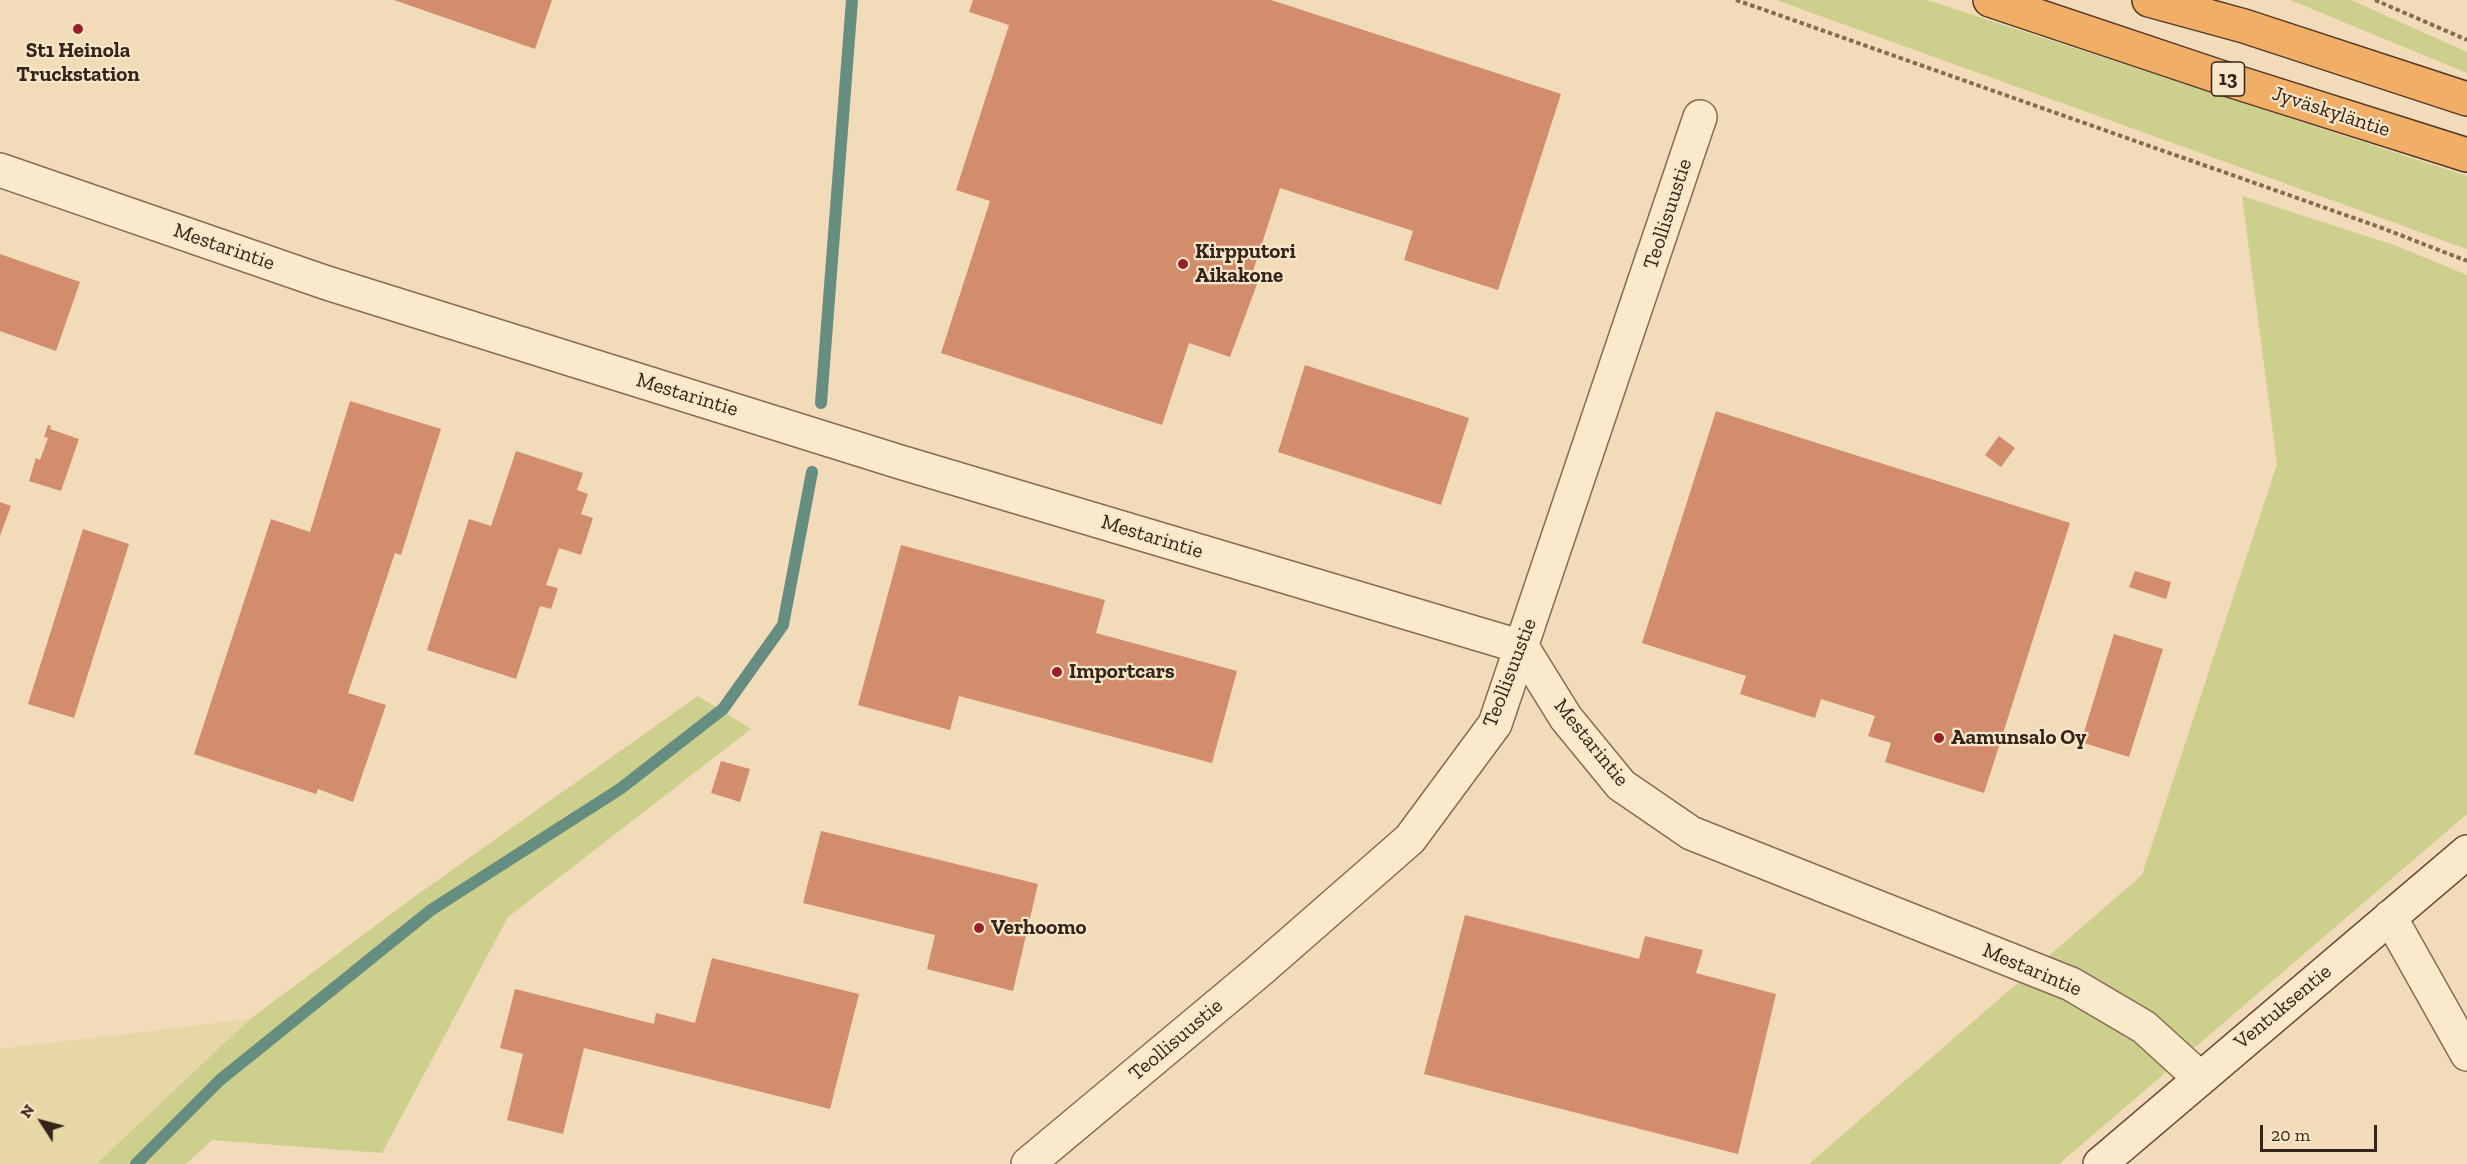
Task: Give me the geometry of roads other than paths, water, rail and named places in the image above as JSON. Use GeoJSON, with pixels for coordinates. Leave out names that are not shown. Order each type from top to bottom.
{"type":"FeatureCollection","features":[{"type":"Feature","properties":{"kind":"highway","name":"Jyväskyläntie"},"geometry":{"type":"LineString","coordinates":[[1990,0],[2217,76],[2467,155]]}},
{"type":"Feature","properties":{"kind":"highway"},"geometry":{"type":"LineString","coordinates":[[2149,0],[2244,26],[2467,99]]}},
{"type":"Feature","properties":{"kind":"street","name":"Teollisuustie"},"geometry":{"type":"LineString","coordinates":[[1028,1164],[1259,971],[1410,838],[1495,724],[1701,117]]}},
{"type":"Feature","properties":{"kind":"street","name":"Mestarintie"},"geometry":{"type":"LineString","coordinates":[[0,170],[327,283],[900,462],[1522,648],[1566,718],[1620,785],[1691,833],[2071,984],[2144,1027],[2200,1078]]}},
{"type":"Feature","properties":{"kind":"street","name":"Ventuksentie"},"geometry":{"type":"LineString","coordinates":[[2100,1164],[2467,852]]}},
{"type":"Feature","properties":{"kind":"street"},"geometry":{"type":"LineString","coordinates":[[2390,917],[2467,1054]]}},
{"type":"Feature","properties":{"kind":"waterway"},"geometry":{"type":"LineString","coordinates":[[821,403],[852,0]]}},
{"type":"Feature","properties":{"kind":"waterway"},"geometry":{"type":"LineString","coordinates":[[136,1164],[220,1080],[431,910],[620,789],[723,709],[783,625],[812,472]]}},
{"type":"Feature","properties":{"kind":"place","name":"St1 Heinola Truckstation"},"geometry":{"type":"Point","coordinates":[78,29]}},
{"type":"Feature","properties":{"kind":"place","name":"Kirpputori Aikakone"},"geometry":{"type":"Point","coordinates":[1183,264]}},
{"type":"Feature","properties":{"kind":"place","name":"Importcars"},"geometry":{"type":"Point","coordinates":[1057,672]}},
{"type":"Feature","properties":{"kind":"place","name":"Aamunsalo Oy"},"geometry":{"type":"Point","coordinates":[1939,738]}},
{"type":"Feature","properties":{"kind":"place","name":"Verhoomo"},"geometry":{"type":"Point","coordinates":[979,928]}}]}
